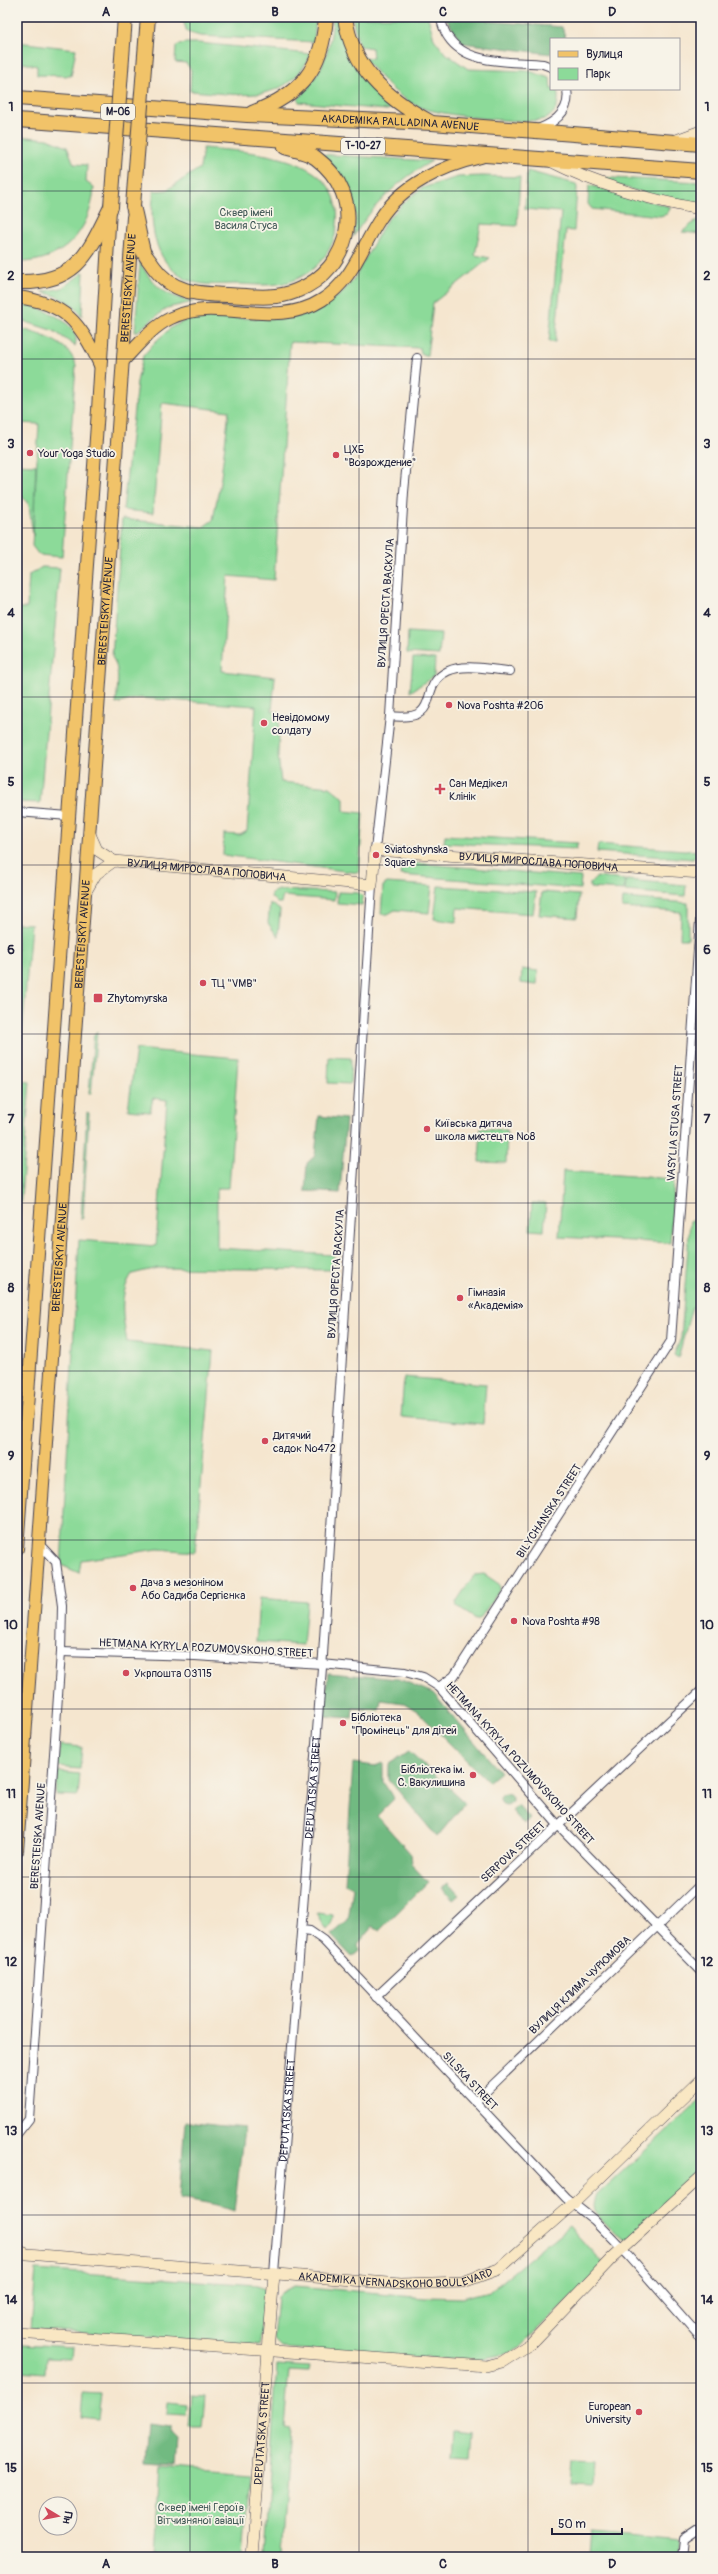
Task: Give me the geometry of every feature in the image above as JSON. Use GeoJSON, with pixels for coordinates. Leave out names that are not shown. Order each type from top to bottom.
{"type":"FeatureCollection","features":[{"type":"Feature","properties":{"kind":"highway","name":"BERESTEISKYI AVENUE"},"geometry":{"type":"LineString","coordinates":[[111,207],[124,17]]}},
{"type":"Feature","properties":{"kind":"highway","name":"BERESTEISKYI AVENUE"},"geometry":{"type":"LineString","coordinates":[[133,206],[148,17]]}},
{"type":"Feature","properties":{"kind":"highway"},"geometry":{"type":"LineString","coordinates":[[247,115],[274,104],[290,95],[307,78],[320,56],[326,17]]}},
{"type":"Feature","properties":{"kind":"highway"},"geometry":{"type":"LineString","coordinates":[[345,17],[350,41],[363,69],[386,92],[432,123]]}},
{"type":"Feature","properties":{"kind":"highway"},"geometry":{"type":"LineString","coordinates":[[17,92],[53,101]]}},
{"type":"Feature","properties":{"kind":"highway"},"geometry":{"type":"LineString","coordinates":[[17,98],[53,101]]}},
{"type":"Feature","properties":{"kind":"highway","name":"AKADEMIKA PALLADINA AVENUE"},"geometry":{"type":"LineString","coordinates":[[53,101],[130,108],[247,115],[432,123],[670,143],[701,144]]}},
{"type":"Feature","properties":{"kind":"highway","name":"Т-10-27"},"geometry":{"type":"LineString","coordinates":[[17,120],[240,138],[486,155]]}},
{"type":"Feature","properties":{"kind":"highway"},"geometry":{"type":"LineString","coordinates":[[133,206],[143,252],[161,278],[174,287],[186,291],[216,295],[273,297],[295,292],[321,278],[343,248],[346,237],[346,203],[336,179],[316,157],[299,150],[240,138]]}},
{"type":"Feature","properties":{"kind":"highway"},"geometry":{"type":"LineString","coordinates":[[486,155],[701,171]]}},
{"type":"Feature","properties":{"kind":"highway"},"geometry":{"type":"LineString","coordinates":[[17,282],[53,278],[78,264],[88,254],[111,207]]}},
{"type":"Feature","properties":{"kind":"main road","name":"AKADEMIKA PALLADINA AVENUE"},"geometry":{"type":"LineString","coordinates":[[670,143],[701,131]]}},
{"type":"Feature","properties":{"kind":"main road"},"geometry":{"type":"LineString","coordinates":[[124,360],[157,326],[184,313],[199,311],[283,313],[321,300],[339,287],[350,273],[380,219],[405,192],[439,170],[486,155]]}},
{"type":"Feature","properties":{"kind":"main road"},"geometry":{"type":"LineString","coordinates":[[552,161],[578,175],[659,200],[701,209]]}},
{"type":"Feature","properties":{"kind":"main road","name":"BERESTEISKYI AVENUE"},"geometry":{"type":"LineString","coordinates":[[17,1851],[124,360],[133,206]]}},
{"type":"Feature","properties":{"kind":"main road","name":"BERESTEISKYI AVENUE"},"geometry":{"type":"LineString","coordinates":[[17,1549],[101,368],[111,207]]}},
{"type":"Feature","properties":{"kind":"main road"},"geometry":{"type":"LineString","coordinates":[[17,297],[43,302],[69,315],[83,332],[101,368]]}},
{"type":"Feature","properties":{"kind":"main road","name":"ВУЛИЦЯ МИРОСЛАВА ПОПОВИЧА"},"geometry":{"type":"LineString","coordinates":[[89,832],[97,850],[114,861],[372,885]]}},
{"type":"Feature","properties":{"kind":"main road"},"geometry":{"type":"LineString","coordinates":[[372,885],[376,850]]}},
{"type":"Feature","properties":{"kind":"main road","name":"ВУЛИЦЯ МИРОСЛАВА ПОПОВИЧА"},"geometry":{"type":"LineString","coordinates":[[376,850],[701,873]]}},
{"type":"Feature","properties":{"kind":"main road","name":"ВУЛИЦЯ МИРОСЛАВА ПОПОВИЧА"},"geometry":{"type":"LineString","coordinates":[[85,892],[96,874],[114,861]]}},
{"type":"Feature","properties":{"kind":"main road","name":"AKADEMIKA VERNADSKOHO BOULEVARD"},"geometry":{"type":"LineString","coordinates":[[17,2250],[27,2254],[400,2284],[463,2282],[499,2269],[574,2203],[701,2080]]}},
{"type":"Feature","properties":{"kind":"main road"},"geometry":{"type":"LineString","coordinates":[[17,2334],[486,2366],[502,2362],[530,2344],[623,2250],[701,2177]]}},
{"type":"Feature","properties":{"kind":"main road","name":"DEPUTATSKA STREET"},"geometry":{"type":"LineString","coordinates":[[252,2557],[274,2274]]}},
{"type":"Feature","properties":{"kind":"street"},"geometry":{"type":"LineString","coordinates":[[440,17],[448,37],[464,52],[480,58],[544,64],[550,67]]}},
{"type":"Feature","properties":{"kind":"street"},"geometry":{"type":"LineString","coordinates":[[534,131],[552,124],[559,117],[566,107],[567,90]]}},
{"type":"Feature","properties":{"kind":"street","name":"ВУЛИЦЯ ОРЕСТА ВАСКУЛА"},"geometry":{"type":"LineString","coordinates":[[376,850],[390,716],[404,492],[417,358]]}},
{"type":"Feature","properties":{"kind":"street"},"geometry":{"type":"LineString","coordinates":[[390,716],[413,717],[418,715],[427,705],[435,684],[447,671],[463,669],[510,671]]}},
{"type":"Feature","properties":{"kind":"street"},"geometry":{"type":"LineString","coordinates":[[17,812],[69,816]]}},
{"type":"Feature","properties":{"kind":"street","name":"ВУЛИЦЯ ОРЕСТА ВАСКУЛА"},"geometry":{"type":"LineString","coordinates":[[322,1664],[372,885]]}},
{"type":"Feature","properties":{"kind":"street","name":"VASYLIA STUSA STREET"},"geometry":{"type":"LineString","coordinates":[[672,1341],[701,906]]}},
{"type":"Feature","properties":{"kind":"street","name":"BILYCHANSKA STREET"},"geometry":{"type":"LineString","coordinates":[[439,1687],[454,1676],[672,1341]]}},
{"type":"Feature","properties":{"kind":"street","name":"BERESTEISKA AVENUE"},"geometry":{"type":"LineString","coordinates":[[17,2134],[29,2118],[61,1652],[62,1606],[56,1562],[38,1543]]}},
{"type":"Feature","properties":{"kind":"street","name":"HETMANA KYRYLA POZUMOVSKOHO STREET"},"geometry":{"type":"LineString","coordinates":[[61,1652],[195,1656],[322,1664],[405,1672],[423,1677],[439,1687],[558,1825],[701,1970]]}},
{"type":"Feature","properties":{"kind":"street","name":"DEPUTATSKA STREET"},"geometry":{"type":"LineString","coordinates":[[274,2274],[322,1664]]}},
{"type":"Feature","properties":{"kind":"street","name":"SERPOVA STREET"},"geometry":{"type":"LineString","coordinates":[[376,1996],[701,1691]]}},
{"type":"Feature","properties":{"kind":"street","name":"ВУЛИЦЯ КЛИМА ЧУРЮМОВА"},"geometry":{"type":"LineString","coordinates":[[475,2102],[701,1884]]}},
{"type":"Feature","properties":{"kind":"street","name":"SILSKA STREET"},"geometry":{"type":"LineString","coordinates":[[302,1930],[310,1931],[323,1940],[566,2198],[574,2203],[623,2250],[701,2338]]}},
{"type":"Feature","properties":{"kind":"street"},"geometry":{"type":"LineString","coordinates":[[681,2557],[683,2539],[701,2527]]}},
{"type":"Feature","properties":{"kind":"green space"},"geometry":{"type":"Polygon","coordinates":[[[182,17],[316,17],[314,42],[200,36],[187,32],[182,17]]]}},
{"type":"Feature","properties":{"kind":"green space"},"geometry":{"type":"Polygon","coordinates":[[[333,17],[338,17],[349,55],[355,66],[369,86],[389,104],[391,108],[387,110],[299,102],[298,99],[314,80],[324,61],[330,41],[333,17]]]}},
{"type":"Feature","properties":{"kind":"green space"},"geometry":{"type":"Polygon","coordinates":[[[352,17],[428,17],[434,39],[444,52],[468,69],[529,71],[550,78],[550,90],[557,90],[558,103],[555,111],[548,117],[534,121],[501,120],[460,116],[427,109],[409,102],[394,91],[363,57],[373,58],[372,48],[359,46],[352,17]]]}},
{"type":"Feature","properties":{"kind":"green space"},"geometry":{"type":"Polygon","coordinates":[[[445,17],[487,17],[487,21],[562,27],[566,38],[550,38],[550,54],[462,43],[445,17]]]}},
{"type":"Feature","properties":{"kind":"green space"},"geometry":{"type":"Polygon","coordinates":[[[17,42],[76,49],[71,76],[37,75],[37,66],[23,63],[20,72],[17,71],[17,42]]]}},
{"type":"Feature","properties":{"kind":"green space"},"geometry":{"type":"Polygon","coordinates":[[[185,43],[199,43],[311,54],[300,71],[288,83],[274,90],[260,94],[243,95],[190,91],[191,70],[186,63],[175,62],[176,46],[185,43]]]}},
{"type":"Feature","properties":{"kind":"green space"},"geometry":{"type":"Polygon","coordinates":[[[17,136],[48,139],[67,147],[74,164],[87,165],[86,182],[94,187],[92,203],[87,217],[72,241],[61,250],[48,257],[33,261],[17,262],[17,136]]]}},
{"type":"Feature","properties":{"kind":"green space","name":"Сквер імені Василя Стуса"},"geometry":{"type":"Polygon","coordinates":[[[203,148],[269,155],[291,161],[311,170],[326,184],[336,201],[336,232],[331,247],[312,270],[290,282],[281,284],[210,284],[193,282],[180,276],[170,267],[162,257],[154,232],[152,204],[154,191],[167,190],[200,168],[203,148]]]}},
{"type":"Feature","properties":{"kind":"green space"},"geometry":{"type":"Polygon","coordinates":[[[315,154],[432,161],[409,176],[388,194],[369,214],[353,237],[355,210],[348,190],[342,180],[315,154]]]}},
{"type":"Feature","properties":{"kind":"green space"},"geometry":{"type":"Polygon","coordinates":[[[527,171],[576,184],[577,188],[574,231],[566,230],[555,342],[549,342],[561,212],[525,209],[527,171]]]}},
{"type":"Feature","properties":{"kind":"green space"},"geometry":{"type":"Polygon","coordinates":[[[458,177],[520,177],[517,226],[481,224],[475,255],[490,258],[433,303],[427,356],[421,353],[420,348],[290,342],[274,580],[228,576],[222,671],[275,677],[272,711],[280,712],[278,755],[281,782],[330,787],[344,798],[344,811],[363,813],[359,873],[223,855],[224,834],[240,835],[247,831],[256,706],[139,698],[116,704],[118,686],[117,667],[112,657],[122,519],[203,527],[213,520],[221,477],[229,411],[162,403],[153,513],[123,510],[137,382],[143,356],[156,341],[172,327],[193,317],[284,319],[325,304],[340,295],[354,279],[386,221],[409,198],[422,188],[458,177]]]}},
{"type":"Feature","properties":{"kind":"green space"},"geometry":{"type":"Polygon","coordinates":[[[590,177],[701,182],[701,204],[663,199],[590,177]]]}},
{"type":"Feature","properties":{"kind":"green space"},"geometry":{"type":"Polygon","coordinates":[[[589,185],[671,207],[667,214],[660,216],[592,209],[588,204],[589,185]]]}},
{"type":"Feature","properties":{"kind":"green space"},"geometry":{"type":"Polygon","coordinates":[[[697,220],[701,220],[701,234],[682,232],[697,220]]]}},
{"type":"Feature","properties":{"kind":"green space"},"geometry":{"type":"Polygon","coordinates":[[[140,262],[150,278],[161,289],[175,297],[193,302],[167,308],[135,333],[140,262]]]}},
{"type":"Feature","properties":{"kind":"green space"},"geometry":{"type":"Polygon","coordinates":[[[84,272],[82,316],[65,300],[42,292],[62,288],[84,272]]]}},
{"type":"Feature","properties":{"kind":"green space"},"geometry":{"type":"Polygon","coordinates":[[[17,303],[25,304],[45,311],[65,322],[72,329],[76,337],[75,346],[54,331],[17,319],[17,303]]]}},
{"type":"Feature","properties":{"kind":"green space"},"geometry":{"type":"Polygon","coordinates":[[[17,327],[60,344],[72,357],[76,365],[62,557],[39,555],[32,546],[39,424],[17,423],[17,327]]]}},
{"type":"Feature","properties":{"kind":"green space"},"geometry":{"type":"Polygon","coordinates":[[[17,464],[36,465],[33,536],[29,505],[17,490],[17,464]]]}},
{"type":"Feature","properties":{"kind":"green space"},"geometry":{"type":"Polygon","coordinates":[[[42,567],[60,568],[40,803],[17,802],[17,608],[27,608],[29,575],[42,567]]]}},
{"type":"Feature","properties":{"kind":"green space"},"geometry":{"type":"Polygon","coordinates":[[[408,632],[441,634],[439,655],[407,653],[408,632]]]}},
{"type":"Feature","properties":{"kind":"green space"},"geometry":{"type":"Polygon","coordinates":[[[413,658],[435,659],[434,676],[410,692],[413,658]]]}},
{"type":"Feature","properties":{"kind":"green space"},"geometry":{"type":"Polygon","coordinates":[[[445,835],[578,843],[576,849],[444,843],[445,835]]]}},
{"type":"Feature","properties":{"kind":"green space"},"geometry":{"type":"Polygon","coordinates":[[[598,844],[699,851],[693,859],[597,852],[598,844]]]}},
{"type":"Feature","properties":{"kind":"green space"},"geometry":{"type":"Polygon","coordinates":[[[402,862],[581,877],[580,889],[400,875],[402,862]]]}},
{"type":"Feature","properties":{"kind":"green space"},"geometry":{"type":"Polygon","coordinates":[[[597,877],[625,880],[624,890],[590,888],[590,883],[597,877]]]}},
{"type":"Feature","properties":{"kind":"green space"},"geometry":{"type":"Polygon","coordinates":[[[626,880],[686,885],[685,896],[625,891],[626,880]]]}},
{"type":"Feature","properties":{"kind":"green space"},"geometry":{"type":"Polygon","coordinates":[[[387,883],[432,886],[429,913],[395,910],[388,914],[381,914],[383,886],[387,883]]]}},
{"type":"Feature","properties":{"kind":"green space"},"geometry":{"type":"Polygon","coordinates":[[[438,886],[536,892],[533,914],[457,908],[456,922],[434,919],[438,886]]]}},
{"type":"Feature","properties":{"kind":"green space"},"geometry":{"type":"Polygon","coordinates":[[[278,890],[335,892],[334,900],[283,896],[281,903],[277,903],[271,897],[271,893],[278,890]]]}},
{"type":"Feature","properties":{"kind":"green space"},"geometry":{"type":"Polygon","coordinates":[[[338,892],[359,893],[363,897],[362,905],[337,903],[338,892]]]}},
{"type":"Feature","properties":{"kind":"green space"},"geometry":{"type":"Polygon","coordinates":[[[542,892],[579,895],[577,918],[539,915],[542,892]]]}},
{"type":"Feature","properties":{"kind":"green space"},"geometry":{"type":"Polygon","coordinates":[[[623,898],[688,903],[688,939],[680,939],[681,912],[622,908],[623,898]]]}},
{"type":"Feature","properties":{"kind":"green space"},"geometry":{"type":"Polygon","coordinates":[[[270,903],[280,910],[278,937],[268,923],[270,903]]]}},
{"type":"Feature","properties":{"kind":"green space"},"geometry":{"type":"Polygon","coordinates":[[[17,923],[31,924],[21,1050],[17,1050],[17,923]]]}},
{"type":"Feature","properties":{"kind":"green space"},"geometry":{"type":"Polygon","coordinates":[[[522,969],[538,971],[537,985],[521,983],[522,969]]]}},
{"type":"Feature","properties":{"kind":"green space"},"geometry":{"type":"Polygon","coordinates":[[[97,1031],[91,1094],[89,1093],[94,1034],[97,1031]]]}},
{"type":"Feature","properties":{"kind":"green space"},"geometry":{"type":"Polygon","coordinates":[[[136,1049],[238,1058],[229,1188],[217,1188],[217,1248],[334,1255],[334,1270],[157,1268],[132,1274],[123,1299],[123,1316],[127,1342],[213,1351],[195,1552],[158,1549],[81,1560],[79,1573],[61,1565],[79,1240],[156,1246],[167,1100],[153,1098],[150,1112],[128,1110],[136,1049]]]}},
{"type":"Feature","properties":{"kind":"green space"},"geometry":{"type":"Polygon","coordinates":[[[329,1057],[351,1058],[350,1084],[328,1083],[329,1057]]]}},
{"type":"Feature","properties":{"kind":"green space"},"geometry":{"type":"Polygon","coordinates":[[[21,1081],[30,1082],[17,1248],[17,1119],[21,1081]]]}},
{"type":"Feature","properties":{"kind":"green space"},"geometry":{"type":"Polygon","coordinates":[[[87,1112],[89,1113],[83,1218],[81,1219],[87,1112]]]}},
{"type":"Feature","properties":{"kind":"green space"},"geometry":{"type":"Polygon","coordinates":[[[319,1116],[346,1119],[340,1193],[305,1191],[307,1163],[315,1156],[319,1116]]]}},
{"type":"Feature","properties":{"kind":"green space"},"geometry":{"type":"Polygon","coordinates":[[[481,1128],[507,1130],[506,1163],[479,1162],[481,1128]]]}},
{"type":"Feature","properties":{"kind":"green space"},"geometry":{"type":"Polygon","coordinates":[[[563,1171],[674,1179],[670,1243],[559,1237],[563,1171]]]}},
{"type":"Feature","properties":{"kind":"green space"},"geometry":{"type":"Polygon","coordinates":[[[532,1203],[546,1203],[544,1231],[530,1230],[532,1203]]]}},
{"type":"Feature","properties":{"kind":"green space"},"geometry":{"type":"Polygon","coordinates":[[[690,1221],[701,1221],[701,1308],[692,1307],[678,1358],[674,1355],[681,1338],[690,1221]]]}},
{"type":"Feature","properties":{"kind":"green space"},"geometry":{"type":"Polygon","coordinates":[[[404,1377],[486,1384],[483,1424],[401,1417],[404,1377]]]}},
{"type":"Feature","properties":{"kind":"green space"},"geometry":{"type":"Polygon","coordinates":[[[484,1574],[499,1584],[500,1589],[481,1617],[476,1619],[457,1607],[456,1602],[474,1575],[484,1574]]]}},
{"type":"Feature","properties":{"kind":"green space"},"geometry":{"type":"Polygon","coordinates":[[[259,1598],[307,1602],[303,1645],[256,1642],[259,1598]]]}},
{"type":"Feature","properties":{"kind":"green space"},"geometry":{"type":"Polygon","coordinates":[[[328,1673],[399,1679],[433,1693],[500,1772],[488,1782],[417,1711],[404,1703],[381,1700],[379,1710],[353,1708],[352,1718],[324,1716],[328,1673]]]}},
{"type":"Feature","properties":{"kind":"green space"},"geometry":{"type":"Polygon","coordinates":[[[60,1745],[82,1747],[80,1769],[58,1767],[60,1745]]]}},
{"type":"Feature","properties":{"kind":"green space"},"geometry":{"type":"Polygon","coordinates":[[[409,1751],[465,1803],[437,1837],[389,1780],[389,1764],[409,1751]]]}},
{"type":"Feature","properties":{"kind":"green space"},"geometry":{"type":"Polygon","coordinates":[[[353,1763],[375,1766],[383,1763],[383,1782],[394,1799],[377,1816],[410,1853],[411,1864],[428,1882],[380,1930],[373,1926],[358,1944],[359,1951],[352,1957],[331,1935],[348,1921],[353,1888],[345,1884],[353,1763]]]}},
{"type":"Feature","properties":{"kind":"green space"},"geometry":{"type":"Polygon","coordinates":[[[58,1772],[80,1774],[78,1796],[56,1795],[58,1772]]]}},
{"type":"Feature","properties":{"kind":"green space"},"geometry":{"type":"Polygon","coordinates":[[[506,1793],[510,1795],[512,1799],[510,1803],[506,1805],[502,1803],[500,1799],[502,1795],[506,1793]]]}},
{"type":"Feature","properties":{"kind":"green space"},"geometry":{"type":"Polygon","coordinates":[[[518,1805],[530,1819],[524,1824],[512,1811],[518,1805]]]}},
{"type":"Feature","properties":{"kind":"green space"},"geometry":{"type":"Polygon","coordinates":[[[448,1883],[459,1895],[453,1900],[442,1888],[448,1883]]]}},
{"type":"Feature","properties":{"kind":"green space"},"geometry":{"type":"Polygon","coordinates":[[[317,1913],[333,1915],[332,1924],[327,1930],[317,1913]]]}},
{"type":"Feature","properties":{"kind":"green space"},"geometry":{"type":"Polygon","coordinates":[[[701,2099],[701,2175],[627,2241],[623,2239],[600,2219],[595,2211],[594,2205],[597,2195],[701,2099]]]}},
{"type":"Feature","properties":{"kind":"green space"},"geometry":{"type":"Polygon","coordinates":[[[185,2122],[244,2128],[234,2211],[217,2205],[179,2198],[185,2122]]]}},
{"type":"Feature","properties":{"kind":"green space"},"geometry":{"type":"Polygon","coordinates":[[[569,2226],[604,2265],[519,2347],[500,2356],[474,2361],[282,2348],[273,2339],[277,2297],[281,2293],[295,2286],[426,2297],[462,2298],[490,2291],[569,2226]]]}},
{"type":"Feature","properties":{"kind":"green space"},"geometry":{"type":"Polygon","coordinates":[[[36,2270],[257,2285],[266,2288],[259,2346],[31,2329],[36,2270]]]}},
{"type":"Feature","properties":{"kind":"green space"},"geometry":{"type":"Polygon","coordinates":[[[22,2344],[72,2347],[71,2359],[46,2358],[45,2373],[21,2371],[22,2344]]]}},
{"type":"Feature","properties":{"kind":"green space"},"geometry":{"type":"Polygon","coordinates":[[[277,2365],[310,2367],[309,2372],[289,2371],[284,2427],[290,2428],[281,2557],[264,2557],[277,2365]]]}},
{"type":"Feature","properties":{"kind":"green space"},"geometry":{"type":"Polygon","coordinates":[[[83,2393],[101,2394],[98,2419],[81,2417],[83,2393]]]}},
{"type":"Feature","properties":{"kind":"green space"},"geometry":{"type":"Polygon","coordinates":[[[192,2395],[205,2396],[202,2427],[189,2427],[192,2395]]]}},
{"type":"Feature","properties":{"kind":"green space"},"geometry":{"type":"Polygon","coordinates":[[[167,2402],[187,2404],[186,2415],[166,2414],[167,2402]]]}},
{"type":"Feature","properties":{"kind":"green space"},"geometry":{"type":"Polygon","coordinates":[[[148,2424],[172,2427],[172,2434],[178,2440],[176,2466],[145,2464],[148,2424]]]}},
{"type":"Feature","properties":{"kind":"green space"},"geometry":{"type":"Polygon","coordinates":[[[453,2431],[472,2433],[470,2461],[451,2460],[453,2431]]]}},
{"type":"Feature","properties":{"kind":"green space"},"geometry":{"type":"Polygon","coordinates":[[[573,2461],[595,2462],[593,2486],[571,2485],[573,2461]]]}},
{"type":"Feature","properties":{"kind":"green space","name":"Сквер імені Героїв Вітчизняної авіації"},"geometry":{"type":"Polygon","coordinates":[[[160,2467],[250,2474],[243,2557],[154,2557],[160,2467]]]}},
{"type":"Feature","properties":{"kind":"green space"},"geometry":{"type":"Polygon","coordinates":[[[592,2531],[681,2539],[679,2557],[590,2557],[592,2531]]]}},
{"type":"Feature","properties":{"kind":"green space"},"geometry":{"type":"Polygon","coordinates":[[[17,2552],[49,2555],[49,2557],[17,2557],[17,2552]]]}},
{"type":"Feature","properties":{"kind":"place","name":"Your Yoga Studio"},"geometry":{"type":"Point","coordinates":[30,453]}},
{"type":"Feature","properties":{"kind":"place","name":"ЦХБ \"Возрождение\""},"geometry":{"type":"Point","coordinates":[336,455]}},
{"type":"Feature","properties":{"kind":"place","name":"Nova Poshta #206"},"geometry":{"type":"Point","coordinates":[449,705]}},
{"type":"Feature","properties":{"kind":"place","name":"Невідомому солдату"},"geometry":{"type":"Point","coordinates":[264,723]}},
{"type":"Feature","properties":{"kind":"place","name":"Сан Медікел Клінік"},"geometry":{"type":"Point","coordinates":[440,789]}},
{"type":"Feature","properties":{"kind":"place","name":"Sviatoshynska Square"},"geometry":{"type":"Point","coordinates":[376,855]}},
{"type":"Feature","properties":{"kind":"place","name":"ТЦ \"VMB\""},"geometry":{"type":"Point","coordinates":[203,983]}},
{"type":"Feature","properties":{"kind":"place","name":"Zhytomyrska"},"geometry":{"type":"Point","coordinates":[98,998]}},
{"type":"Feature","properties":{"kind":"place","name":"Київська дитяча школа мистецтв №8"},"geometry":{"type":"Point","coordinates":[427,1129]}},
{"type":"Feature","properties":{"kind":"place","name":"Гімназія «Академія»"},"geometry":{"type":"Point","coordinates":[460,1298]}},
{"type":"Feature","properties":{"kind":"place","name":"Дитячий садок №472"},"geometry":{"type":"Point","coordinates":[265,1441]}},
{"type":"Feature","properties":{"kind":"place","name":"Дача з мезоніном Або Садиба Сергієнка"},"geometry":{"type":"Point","coordinates":[133,1588]}},
{"type":"Feature","properties":{"kind":"place","name":"Nova Poshta #98"},"geometry":{"type":"Point","coordinates":[514,1621]}},
{"type":"Feature","properties":{"kind":"place","name":"Укрпошта 03115"},"geometry":{"type":"Point","coordinates":[126,1673]}},
{"type":"Feature","properties":{"kind":"place","name":"Бібліотека \"Промінець\" для дітей"},"geometry":{"type":"Point","coordinates":[343,1723]}},
{"type":"Feature","properties":{"kind":"place","name":"Бібліотека ім. С. Вакулишина"},"geometry":{"type":"Point","coordinates":[473,1775]}},
{"type":"Feature","properties":{"kind":"place","name":"European University"},"geometry":{"type":"Point","coordinates":[639,2412]}}]}
